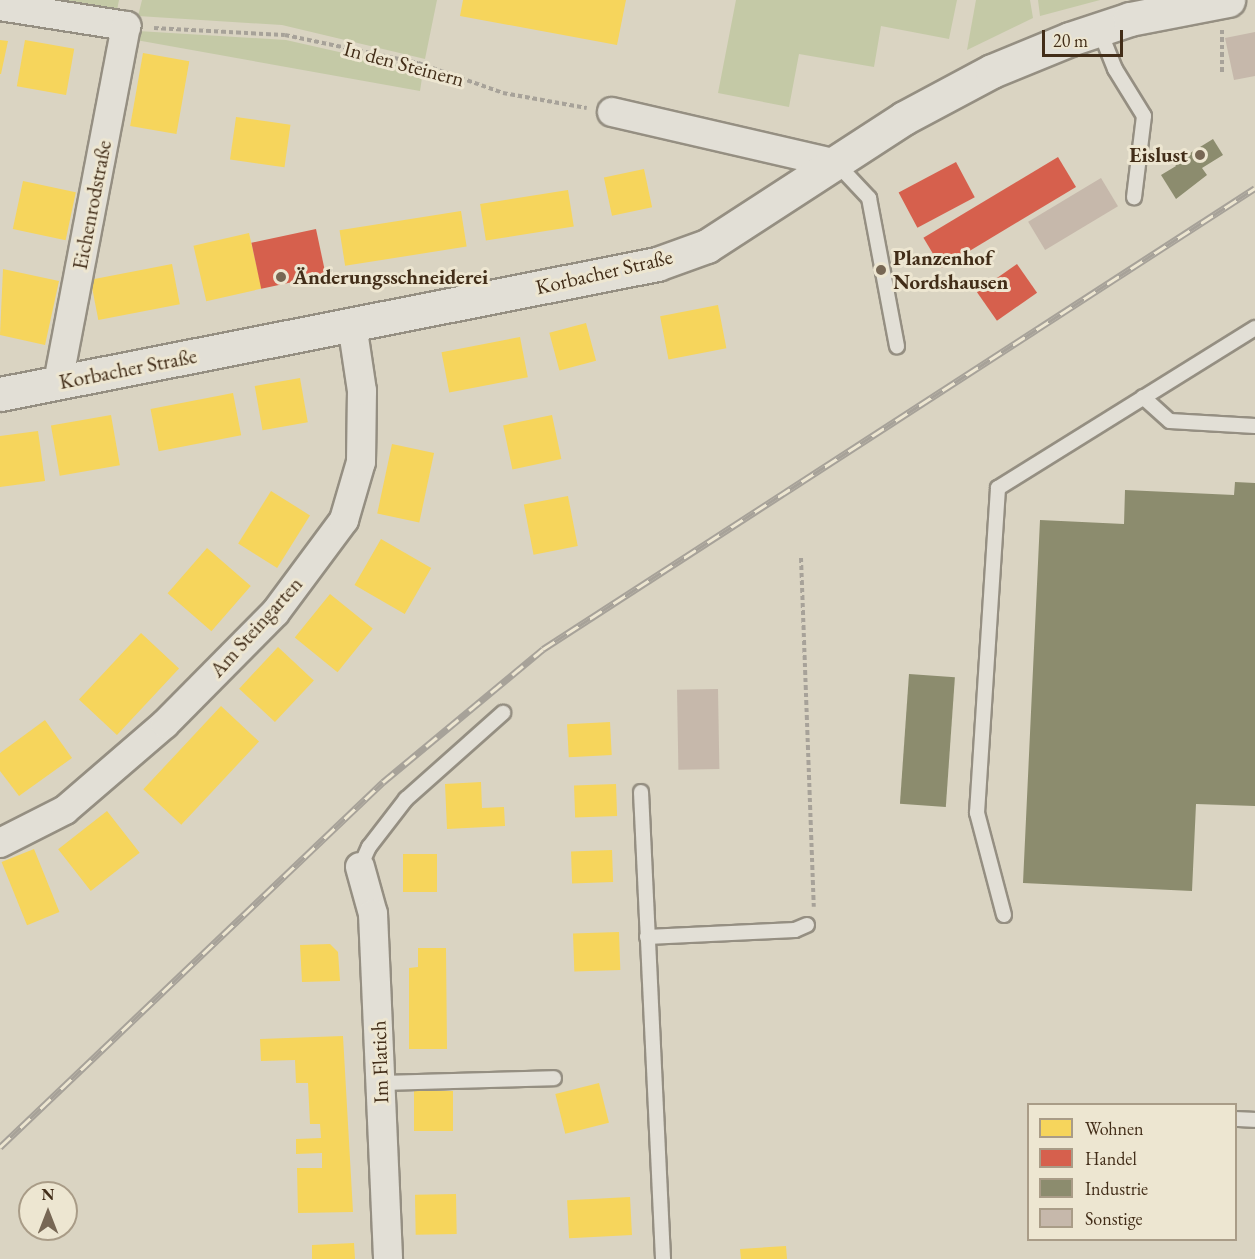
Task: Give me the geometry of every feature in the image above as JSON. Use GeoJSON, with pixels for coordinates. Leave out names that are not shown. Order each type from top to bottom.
{"type":"FeatureCollection","features":[{"type":"Feature","properties":{"kind":"street","name":"Korbacher Straße"},"geometry":{"type":"LineString","coordinates":[[0,394],[657,264],[706,246],[837,164],[904,118],[992,70],[1100,29],[1129,10],[1227,0]]}},
{"type":"Feature","properties":{"kind":"street"},"geometry":{"type":"LineString","coordinates":[[0,6],[126,26]]}},
{"type":"Feature","properties":{"kind":"street","name":"Eichenrodstraße"},"geometry":{"type":"LineString","coordinates":[[58,383],[126,26]]}},
{"type":"Feature","properties":{"kind":"street"},"geometry":{"type":"LineString","coordinates":[[612,112],[837,164]]}},
{"type":"Feature","properties":{"kind":"street","name":"Am Steingarten"},"geometry":{"type":"LineString","coordinates":[[0,843],[65,810],[165,724],[274,613],[344,520],[361,462],[362,391],[352,324]]}},
{"type":"Feature","properties":{"kind":"street","name":"Im Flatich"},"geometry":{"type":"LineString","coordinates":[[360,867],[373,914],[388,1259]]}},
{"type":"Feature","properties":{"kind":"lane"},"geometry":{"type":"LineString","coordinates":[[1100,29],[1115,69],[1144,116],[1134,197]]}},
{"type":"Feature","properties":{"kind":"lane"},"geometry":{"type":"LineString","coordinates":[[837,164],[869,198],[897,346]]}},
{"type":"Feature","properties":{"kind":"lane"},"geometry":{"type":"LineString","coordinates":[[1004,915],[977,813],[998,488],[1255,328]]}},
{"type":"Feature","properties":{"kind":"lane"},"geometry":{"type":"LineString","coordinates":[[1143,397],[1170,421],[1255,426]]}},
{"type":"Feature","properties":{"kind":"lane"},"geometry":{"type":"LineString","coordinates":[[360,867],[369,847],[393,812],[503,713]]}},
{"type":"Feature","properties":{"kind":"lane"},"geometry":{"type":"LineString","coordinates":[[641,792],[663,1259]]}},
{"type":"Feature","properties":{"kind":"lane"},"geometry":{"type":"LineString","coordinates":[[647,937],[795,930],[807,925]]}},
{"type":"Feature","properties":{"kind":"lane"},"geometry":{"type":"LineString","coordinates":[[381,1083],[554,1078]]}},
{"type":"Feature","properties":{"kind":"lane"},"geometry":{"type":"LineString","coordinates":[[1237,1119],[1255,1120]]}},
{"type":"Feature","properties":{"kind":"path"},"geometry":{"type":"LineString","coordinates":[[1222,72],[1227,0]]}},
{"type":"Feature","properties":{"kind":"path","name":"In den Steinern"},"geometry":{"type":"LineString","coordinates":[[126,26],[285,35],[418,63],[503,93],[612,112]]}},
{"type":"Feature","properties":{"kind":"path"},"geometry":{"type":"LineString","coordinates":[[801,558],[816,887],[807,925]]}},
{"type":"Feature","properties":{"kind":"green space"},"geometry":{"type":"Polygon","coordinates":[[[62,0],[119,0],[117,10],[62,0]]]}},
{"type":"Feature","properties":{"kind":"green space"},"geometry":{"type":"Polygon","coordinates":[[[142,0],[437,0],[425,59],[282,25],[138,16],[142,0]]]}},
{"type":"Feature","properties":{"kind":"green space"},"geometry":{"type":"Polygon","coordinates":[[[736,0],[957,0],[949,39],[881,26],[874,67],[799,54],[789,107],[718,93],[736,0]]]}},
{"type":"Feature","properties":{"kind":"green space"},"geometry":{"type":"Polygon","coordinates":[[[976,0],[1030,0],[1033,18],[967,50],[976,0]]]}},
{"type":"Feature","properties":{"kind":"green space"},"geometry":{"type":"Polygon","coordinates":[[[1038,0],[1100,0],[1040,16],[1038,0]]]}},
{"type":"Feature","properties":{"kind":"green space"},"geometry":{"type":"Polygon","coordinates":[[[138,31],[286,40],[423,71],[420,91],[136,40],[138,31]]]}},
{"type":"Feature","properties":{"kind":"building: Wohnen"},"geometry":{"type":"Polygon","coordinates":[[[463,0],[626,0],[617,45],[460,16],[463,0]]]}},
{"type":"Feature","properties":{"kind":"building: Wohnen"},"geometry":{"type":"Polygon","coordinates":[[[0,40],[8,41],[1,74],[0,74],[0,40]]]}},
{"type":"Feature","properties":{"kind":"building: Wohnen"},"geometry":{"type":"Polygon","coordinates":[[[25,40],[74,49],[66,95],[17,86],[25,40]]]}},
{"type":"Feature","properties":{"kind":"building: Wohnen"},"geometry":{"type":"Polygon","coordinates":[[[143,53],[189,61],[176,134],[130,126],[143,53]]]}},
{"type":"Feature","properties":{"kind":"building: Wohnen"},"geometry":{"type":"Polygon","coordinates":[[[236,117],[290,125],[284,167],[230,160],[236,117]]]}},
{"type":"Feature","properties":{"kind":"building: Wohnen"},"geometry":{"type":"Polygon","coordinates":[[[644,169],[652,207],[612,216],[604,178],[644,169]]]}},
{"type":"Feature","properties":{"kind":"building: Wohnen"},"geometry":{"type":"Polygon","coordinates":[[[23,181],[76,192],[66,240],[13,229],[23,181]]]}},
{"type":"Feature","properties":{"kind":"building: Wohnen"},"geometry":{"type":"Polygon","coordinates":[[[568,190],[574,227],[486,240],[480,204],[568,190]]]}},
{"type":"Feature","properties":{"kind":"building: Wohnen"},"geometry":{"type":"Polygon","coordinates":[[[461,211],[467,247],[345,266],[340,230],[461,211]]]}},
{"type":"Feature","properties":{"kind":"building: Wohnen"},"geometry":{"type":"Polygon","coordinates":[[[249,233],[262,289],[206,301],[193,246],[249,233]]]}},
{"type":"Feature","properties":{"kind":"building: Wohnen"},"geometry":{"type":"Polygon","coordinates":[[[172,264],[180,304],[98,320],[91,280],[172,264]]]}},
{"type":"Feature","properties":{"kind":"building: Wohnen"},"geometry":{"type":"Polygon","coordinates":[[[3,269],[59,281],[45,345],[0,335],[3,269]]]}},
{"type":"Feature","properties":{"kind":"building: Wohnen"},"geometry":{"type":"Polygon","coordinates":[[[718,305],[726,348],[668,359],[660,316],[718,305]]]}},
{"type":"Feature","properties":{"kind":"building: Wohnen"},"geometry":{"type":"Polygon","coordinates":[[[586,323],[596,361],[559,371],[549,333],[586,323]]]}},
{"type":"Feature","properties":{"kind":"building: Wohnen"},"geometry":{"type":"Polygon","coordinates":[[[520,337],[528,377],[449,393],[441,352],[520,337]]]}},
{"type":"Feature","properties":{"kind":"building: Wohnen"},"geometry":{"type":"Polygon","coordinates":[[[300,378],[308,422],[263,430],[255,386],[300,378]]]}},
{"type":"Feature","properties":{"kind":"building: Wohnen"},"geometry":{"type":"Polygon","coordinates":[[[233,393],[241,435],[159,451],[151,409],[233,393]]]}},
{"type":"Feature","properties":{"kind":"building: Wohnen"},"geometry":{"type":"Polygon","coordinates":[[[111,415],[120,465],[60,476],[51,426],[111,415]]]}},
{"type":"Feature","properties":{"kind":"building: Wohnen"},"geometry":{"type":"Polygon","coordinates":[[[552,415],[561,459],[512,469],[503,425],[552,415]]]}},
{"type":"Feature","properties":{"kind":"building: Wohnen"},"geometry":{"type":"Polygon","coordinates":[[[38,431],[45,481],[0,487],[0,436],[38,431]]]}},
{"type":"Feature","properties":{"kind":"building: Wohnen"},"geometry":{"type":"Polygon","coordinates":[[[392,444],[434,453],[419,522],[377,513],[392,444]]]}},
{"type":"Feature","properties":{"kind":"building: Wohnen"},"geometry":{"type":"Polygon","coordinates":[[[271,491],[310,515],[277,568],[238,544],[271,491]]]}},
{"type":"Feature","properties":{"kind":"building: Wohnen"},"geometry":{"type":"Polygon","coordinates":[[[568,496],[578,546],[534,555],[524,505],[568,496]]]}},
{"type":"Feature","properties":{"kind":"building: Wohnen"},"geometry":{"type":"Polygon","coordinates":[[[381,539],[431,568],[405,614],[354,585],[381,539]]]}},
{"type":"Feature","properties":{"kind":"building: Wohnen"},"geometry":{"type":"Polygon","coordinates":[[[207,548],[251,586],[211,631],[168,593],[207,548]]]}},
{"type":"Feature","properties":{"kind":"building: Wohnen"},"geometry":{"type":"Polygon","coordinates":[[[330,594],[373,629],[338,672],[295,638],[330,594]]]}},
{"type":"Feature","properties":{"kind":"building: Wohnen"},"geometry":{"type":"Polygon","coordinates":[[[141,633],[179,668],[117,735],[79,700],[141,633]]]}},
{"type":"Feature","properties":{"kind":"building: Wohnen"},"geometry":{"type":"Polygon","coordinates":[[[278,647],[314,680],[275,722],[239,689],[278,647]]]}},
{"type":"Feature","properties":{"kind":"building: Wohnen"},"geometry":{"type":"Polygon","coordinates":[[[221,706],[259,741],[181,825],[143,789],[221,706]]]}},
{"type":"Feature","properties":{"kind":"building: Wohnen"},"geometry":{"type":"Polygon","coordinates":[[[45,720],[72,758],[19,796],[0,771],[0,753],[45,720]]]}},
{"type":"Feature","properties":{"kind":"building: Wohnen"},"geometry":{"type":"Polygon","coordinates":[[[610,722],[612,755],[569,757],[567,724],[610,722]]]}},
{"type":"Feature","properties":{"kind":"building: Wohnen"},"geometry":{"type":"Polygon","coordinates":[[[481,782],[482,808],[504,807],[505,826],[447,829],[445,784],[481,782]]]}},
{"type":"Feature","properties":{"kind":"building: Wohnen"},"geometry":{"type":"Polygon","coordinates":[[[616,784],[617,816],[575,817],[574,785],[616,784]]]}},
{"type":"Feature","properties":{"kind":"building: Wohnen"},"geometry":{"type":"Polygon","coordinates":[[[107,811],[140,853],[91,891],[58,849],[107,811]]]}},
{"type":"Feature","properties":{"kind":"building: Wohnen"},"geometry":{"type":"Polygon","coordinates":[[[34,849],[59,912],[27,925],[2,862],[34,849]]]}},
{"type":"Feature","properties":{"kind":"building: Wohnen"},"geometry":{"type":"Polygon","coordinates":[[[612,850],[613,882],[572,883],[571,851],[612,850]]]}},
{"type":"Feature","properties":{"kind":"building: Wohnen"},"geometry":{"type":"Polygon","coordinates":[[[403,854],[437,854],[437,892],[403,892],[403,854]]]}},
{"type":"Feature","properties":{"kind":"building: Wohnen"},"geometry":{"type":"Polygon","coordinates":[[[619,932],[620,970],[574,972],[573,934],[619,932]]]}},
{"type":"Feature","properties":{"kind":"building: Wohnen"},"geometry":{"type":"Polygon","coordinates":[[[330,944],[338,952],[340,981],[302,982],[300,945],[330,944]]]}},
{"type":"Feature","properties":{"kind":"building: Wohnen"},"geometry":{"type":"Polygon","coordinates":[[[418,948],[446,948],[447,1049],[409,1049],[409,968],[418,967],[418,948]]]}},
{"type":"Feature","properties":{"kind":"building: Wohnen"},"geometry":{"type":"Polygon","coordinates":[[[343,1036],[353,1212],[298,1213],[297,1168],[322,1168],[322,1153],[296,1154],[296,1139],[321,1138],[320,1124],[310,1124],[308,1083],[296,1083],[295,1060],[261,1061],[260,1039],[343,1036]]]}},
{"type":"Feature","properties":{"kind":"building: Wohnen"},"geometry":{"type":"Polygon","coordinates":[[[599,1083],[609,1123],[565,1134],[555,1094],[599,1083]]]}},
{"type":"Feature","properties":{"kind":"building: Wohnen"},"geometry":{"type":"Polygon","coordinates":[[[414,1091],[453,1091],[453,1131],[414,1131],[414,1091]]]}},
{"type":"Feature","properties":{"kind":"building: Wohnen"},"geometry":{"type":"Polygon","coordinates":[[[456,1194],[457,1234],[416,1235],[415,1195],[456,1194]]]}},
{"type":"Feature","properties":{"kind":"building: Wohnen"},"geometry":{"type":"Polygon","coordinates":[[[630,1197],[632,1235],[569,1238],[567,1200],[630,1197]]]}},
{"type":"Feature","properties":{"kind":"building: Wohnen"},"geometry":{"type":"Polygon","coordinates":[[[354,1243],[355,1259],[312,1259],[312,1245],[354,1243]]]}},
{"type":"Feature","properties":{"kind":"building: Wohnen"},"geometry":{"type":"Polygon","coordinates":[[[786,1246],[787,1259],[741,1259],[740,1249],[786,1246]]]}},
{"type":"Feature","properties":{"kind":"building: Handel"},"geometry":{"type":"Polygon","coordinates":[[[1058,157],[1076,187],[941,268],[923,238],[1058,157]]]}},
{"type":"Feature","properties":{"kind":"building: Handel"},"geometry":{"type":"Polygon","coordinates":[[[956,162],[975,197],[917,228],[899,193],[956,162]]]}},
{"type":"Feature","properties":{"kind":"building: Handel"},"geometry":{"type":"Polygon","coordinates":[[[316,229],[326,275],[261,289],[251,243],[316,229]]]}},
{"type":"Feature","properties":{"kind":"building: Handel"},"geometry":{"type":"Polygon","coordinates":[[[1017,264],[1037,293],[997,321],[977,292],[1017,264]]]}},
{"type":"Feature","properties":{"kind":"building: Industrie"},"geometry":{"type":"Polygon","coordinates":[[[1213,139],[1223,155],[1202,168],[1207,175],[1176,199],[1161,175],[1176,166],[1174,163],[1213,139]]]}},
{"type":"Feature","properties":{"kind":"building: Industrie"},"geometry":{"type":"Polygon","coordinates":[[[1235,482],[1255,483],[1255,806],[1196,804],[1192,891],[1023,883],[1040,520],[1124,524],[1125,490],[1234,495],[1235,482]]]}},
{"type":"Feature","properties":{"kind":"building: Industrie"},"geometry":{"type":"Polygon","coordinates":[[[909,674],[955,677],[946,807],[900,804],[909,674]]]}},
{"type":"Feature","properties":{"kind":"building: Sonstige"},"geometry":{"type":"Polygon","coordinates":[[[1255,32],[1255,76],[1234,80],[1225,38],[1255,32]]]}},
{"type":"Feature","properties":{"kind":"building: Sonstige"},"geometry":{"type":"Polygon","coordinates":[[[1101,178],[1118,206],[1045,250],[1028,222],[1101,178]]]}},
{"type":"Feature","properties":{"kind":"building: Sonstige"},"geometry":{"type":"Polygon","coordinates":[[[718,689],[719,769],[678,770],[677,690],[718,689]]]}},
{"type":"Feature","properties":{"kind":"railway"},"geometry":{"type":"LineString","coordinates":[[0,1147],[383,782],[543,649],[1255,188]]}},
{"type":"Feature","properties":{"kind":"place","name":"Eislust"},"geometry":{"type":"Point","coordinates":[1200,155]}},
{"type":"Feature","properties":{"kind":"place","name":"Planzenhof Nordshausen"},"geometry":{"type":"Point","coordinates":[881,270]}},
{"type":"Feature","properties":{"kind":"place","name":"Änderungsschneiderei"},"geometry":{"type":"Point","coordinates":[281,277]}}]}
